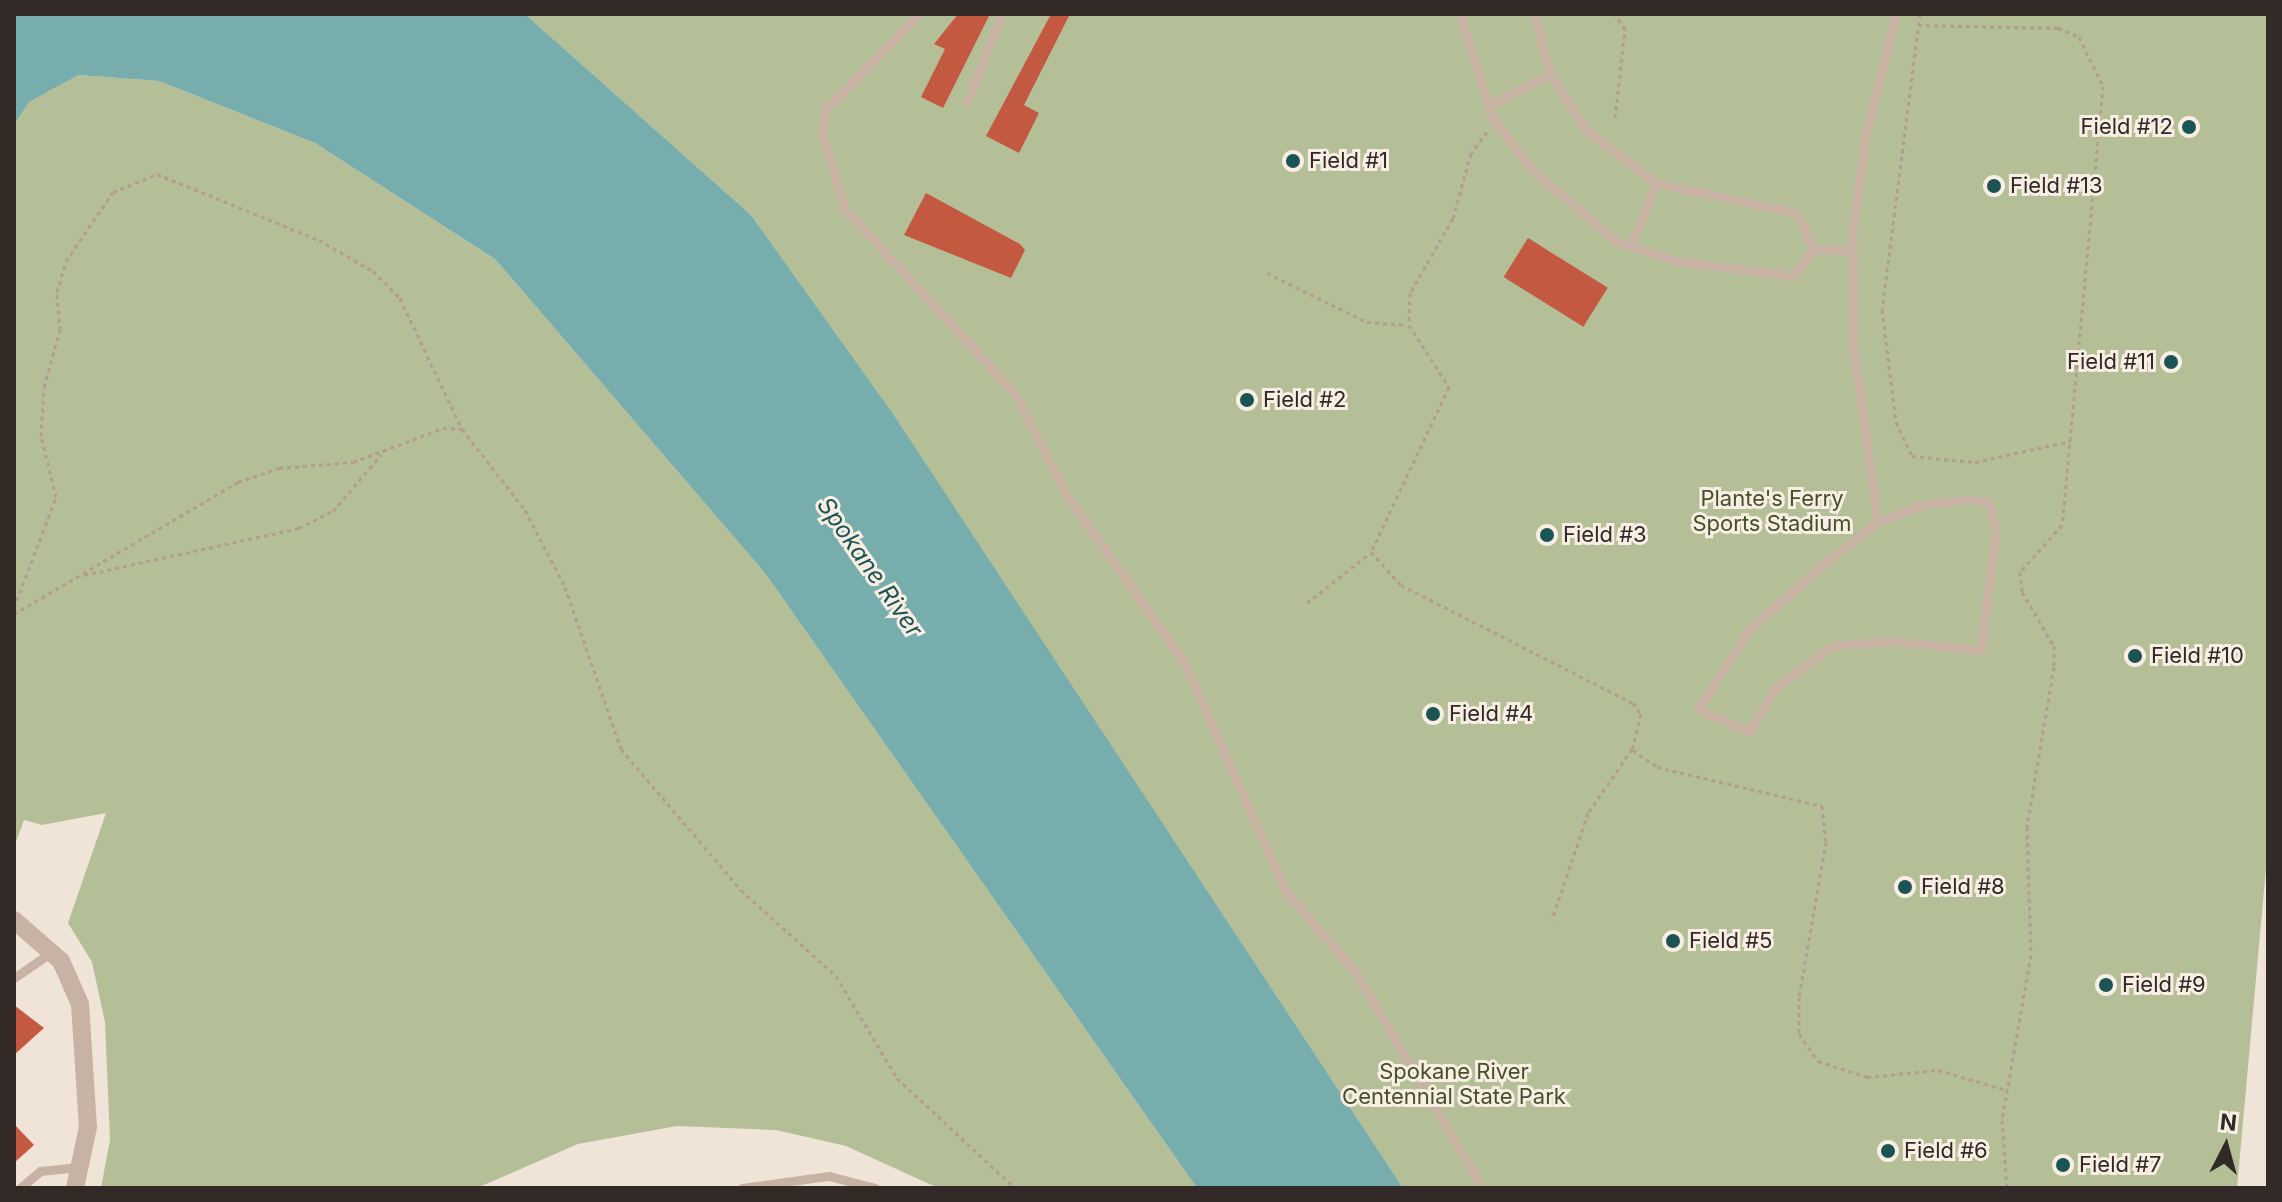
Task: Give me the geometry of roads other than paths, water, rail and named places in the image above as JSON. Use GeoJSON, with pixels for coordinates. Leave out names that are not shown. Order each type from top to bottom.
{"type":"FeatureCollection","features":[{"type":"Feature","properties":{"kind":"street"},"geometry":{"type":"LineString","coordinates":[[14,920],[53,951],[80,1004],[88,1127],[75,1188]]}},
{"type":"Feature","properties":{"kind":"lane"},"geometry":{"type":"LineString","coordinates":[[919,14],[825,110],[822,134],[845,209],[1015,394],[1066,494],[1185,664],[1286,892],[1356,973],[1482,1188]]}},
{"type":"Feature","properties":{"kind":"lane"},"geometry":{"type":"LineString","coordinates":[[967,102],[1002,14]]}},
{"type":"Feature","properties":{"kind":"lane"},"geometry":{"type":"LineString","coordinates":[[1460,14],[1488,106],[1497,124],[1531,169],[1617,242],[1677,261],[1793,276],[1814,249]]}},
{"type":"Feature","properties":{"kind":"lane"},"geometry":{"type":"LineString","coordinates":[[1534,14],[1550,74],[1587,131],[1656,183],[1797,213],[1814,249]]}},
{"type":"Feature","properties":{"kind":"lane"},"geometry":{"type":"LineString","coordinates":[[1878,522],[1853,345],[1852,251],[1866,133],[1896,14]]}},
{"type":"Feature","properties":{"kind":"lane"},"geometry":{"type":"LineString","coordinates":[[1488,106],[1550,74]]}},
{"type":"Feature","properties":{"kind":"lane"},"geometry":{"type":"LineString","coordinates":[[1631,245],[1656,183]]}},
{"type":"Feature","properties":{"kind":"lane"},"geometry":{"type":"LineString","coordinates":[[1814,249],[1852,251]]}},
{"type":"Feature","properties":{"kind":"lane"},"geometry":{"type":"LineString","coordinates":[[1988,502],[1996,529],[1981,650],[1890,641],[1832,646],[1775,688],[1749,732],[1698,709],[1749,630],[1878,522],[1926,504],[1988,502]]}},
{"type":"Feature","properties":{"kind":"lane"},"geometry":{"type":"LineString","coordinates":[[14,978],[53,951]]}},
{"type":"Feature","properties":{"kind":"lane"},"geometry":{"type":"LineString","coordinates":[[20,1188],[40,1171],[80,1167]]}},
{"type":"Feature","properties":{"kind":"lane"},"geometry":{"type":"LineString","coordinates":[[742,1188],[829,1176],[875,1188]]}},
{"type":"Feature","properties":{"kind":"water","name":"Spokane River"},"geometry":{"type":"Polygon","coordinates":[[[14,14],[525,14],[751,215],[893,414],[1403,1188],[1197,1188],[765,573],[495,259],[315,143],[159,81],[79,75],[29,102],[14,125],[14,14]]]}},
{"type":"Feature","properties":{"kind":"place","name":"Field #12"},"geometry":{"type":"Point","coordinates":[2189,127]}},
{"type":"Feature","properties":{"kind":"place","name":"Field #1"},"geometry":{"type":"Point","coordinates":[1293,161]}},
{"type":"Feature","properties":{"kind":"place","name":"Field #13"},"geometry":{"type":"Point","coordinates":[1994,186]}},
{"type":"Feature","properties":{"kind":"place","name":"Field #11"},"geometry":{"type":"Point","coordinates":[2171,362]}},
{"type":"Feature","properties":{"kind":"place","name":"Field #2"},"geometry":{"type":"Point","coordinates":[1247,400]}},
{"type":"Feature","properties":{"kind":"place","name":"Field #3"},"geometry":{"type":"Point","coordinates":[1547,535]}},
{"type":"Feature","properties":{"kind":"place","name":"Field #10"},"geometry":{"type":"Point","coordinates":[2135,656]}},
{"type":"Feature","properties":{"kind":"place","name":"Field #4"},"geometry":{"type":"Point","coordinates":[1433,714]}},
{"type":"Feature","properties":{"kind":"place","name":"Field #8"},"geometry":{"type":"Point","coordinates":[1905,887]}},
{"type":"Feature","properties":{"kind":"place","name":"Field #5"},"geometry":{"type":"Point","coordinates":[1673,941]}},
{"type":"Feature","properties":{"kind":"place","name":"Field #9"},"geometry":{"type":"Point","coordinates":[2106,985]}},
{"type":"Feature","properties":{"kind":"place","name":"Field #6"},"geometry":{"type":"Point","coordinates":[1888,1151]}},
{"type":"Feature","properties":{"kind":"place","name":"Field #7"},"geometry":{"type":"Point","coordinates":[2063,1165]}},
{"type":"Feature","properties":{"kind":"park label","name":"Plante's Ferry Sports Stadium"},"geometry":{"type":"Point","coordinates":[1772,510]}},
{"type":"Feature","properties":{"kind":"park label","name":"Spokane River Centennial State Park"},"geometry":{"type":"Point","coordinates":[1454,1084]}}]}
